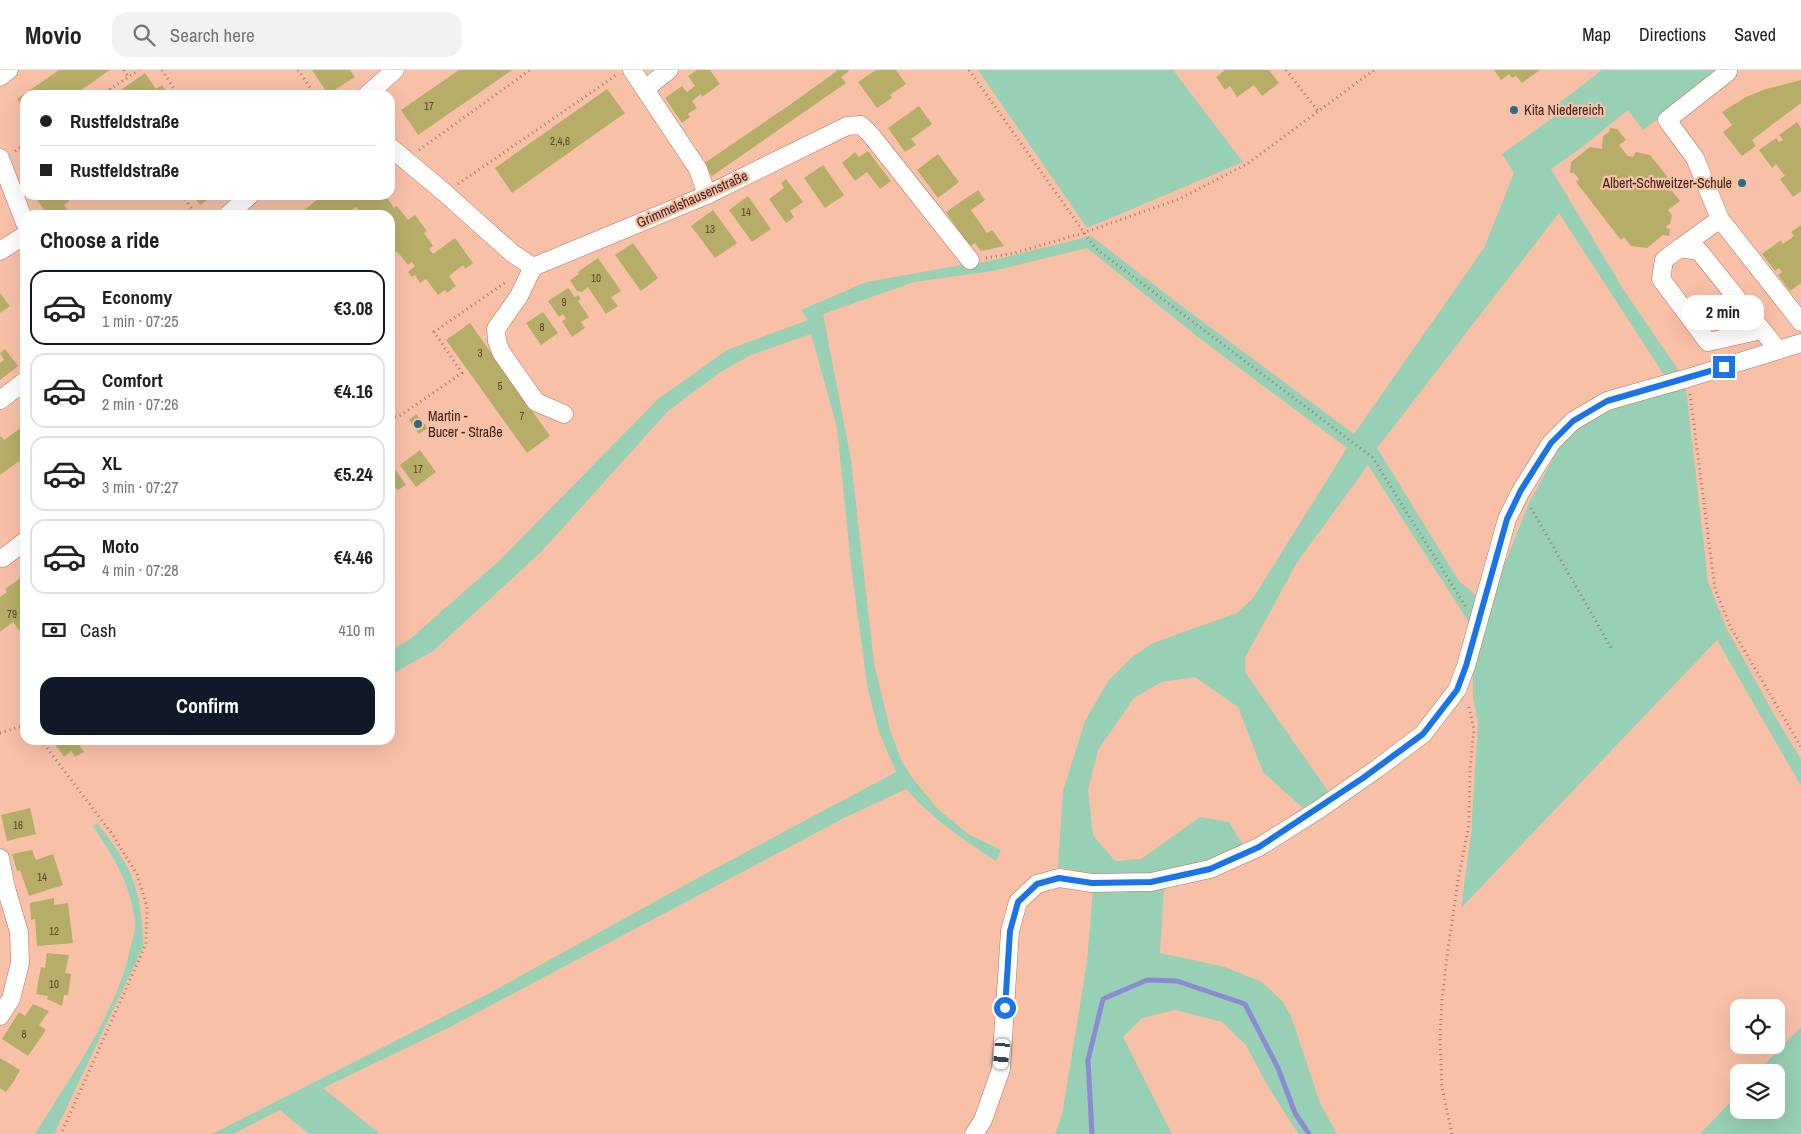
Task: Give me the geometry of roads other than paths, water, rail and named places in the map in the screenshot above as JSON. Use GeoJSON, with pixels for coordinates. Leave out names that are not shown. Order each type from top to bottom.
{"type":"FeatureCollection","features":[{"type":"Feature","properties":{"kind":"street"},"geometry":{"type":"LineString","coordinates":[[0,76],[9,70]]}},
{"type":"Feature","properties":{"kind":"street"},"geometry":{"type":"LineString","coordinates":[[373,90],[394,70]]}},
{"type":"Feature","properties":{"kind":"street"},"geometry":{"type":"LineString","coordinates":[[632,70],[698,168],[707,195]]}},
{"type":"Feature","properties":{"kind":"street"},"geometry":{"type":"LineString","coordinates":[[644,89],[668,70]]}},
{"type":"Feature","properties":{"kind":"street"},"geometry":{"type":"LineString","coordinates":[[1726,70],[1728,72],[1666,120],[1695,158],[1720,219],[1801,322]]}},
{"type":"Feature","properties":{"kind":"street","name":"Grimmelshausenstraße"},"geometry":{"type":"LineString","coordinates":[[534,267],[707,195],[846,126],[861,125],[970,260]]}},
{"type":"Feature","properties":{"kind":"street"},"geometry":{"type":"LineString","coordinates":[[395,151],[512,252],[534,267],[519,296],[496,328],[497,342],[536,402],[564,414]]}},
{"type":"Feature","properties":{"kind":"street"},"geometry":{"type":"LineString","coordinates":[[0,158],[20,210]]}},
{"type":"Feature","properties":{"kind":"street"},"geometry":{"type":"LineString","coordinates":[[234,210],[244,200]]}},
{"type":"Feature","properties":{"kind":"street"},"geometry":{"type":"LineString","coordinates":[[1720,219],[1664,260],[1661,279],[1708,342],[1762,330]]}},
{"type":"Feature","properties":{"kind":"street"},"geometry":{"type":"LineString","coordinates":[[0,251],[20,238]]}},
{"type":"Feature","properties":{"kind":"street"},"geometry":{"type":"LineString","coordinates":[[1680,248],[1699,251],[1778,350]]}},
{"type":"Feature","properties":{"kind":"street"},"geometry":{"type":"LineString","coordinates":[[974,1134],[983,1120],[1000,1069],[1010,931],[1018,902],[1037,884],[1059,878],[1092,883],[1151,882],[1210,869],[1259,847],[1340,794],[1423,734],[1457,690],[1466,666],[1507,519],[1521,490],[1551,443],[1573,421],[1607,401],[1801,343]]}},
{"type":"Feature","properties":{"kind":"street"},"geometry":{"type":"LineString","coordinates":[[0,400],[20,386]]}},
{"type":"Feature","properties":{"kind":"street"},"geometry":{"type":"LineString","coordinates":[[3,558],[20,545]]}},
{"type":"Feature","properties":{"kind":"street"},"geometry":{"type":"LineString","coordinates":[[0,858],[6,888],[19,932],[20,963],[11,999],[0,1016]]}},
{"type":"Feature","properties":{"kind":"waterway"},"geometry":{"type":"LineString","coordinates":[[1092,1134],[1088,1060],[1103,999],[1147,980],[1177,981],[1245,1004],[1278,1068],[1295,1113],[1309,1134]]}},
{"type":"Feature","properties":{"kind":"place","name":"Kita Niedereich"},"geometry":{"type":"Point","coordinates":[1514,110]}},
{"type":"Feature","properties":{"kind":"place","name":"Albert-Schweitzer-Schule"},"geometry":{"type":"Point","coordinates":[1742,183]}},
{"type":"Feature","properties":{"kind":"place","name":"Martin - Bucer - Straße"},"geometry":{"type":"Point","coordinates":[418,424]}}]}
